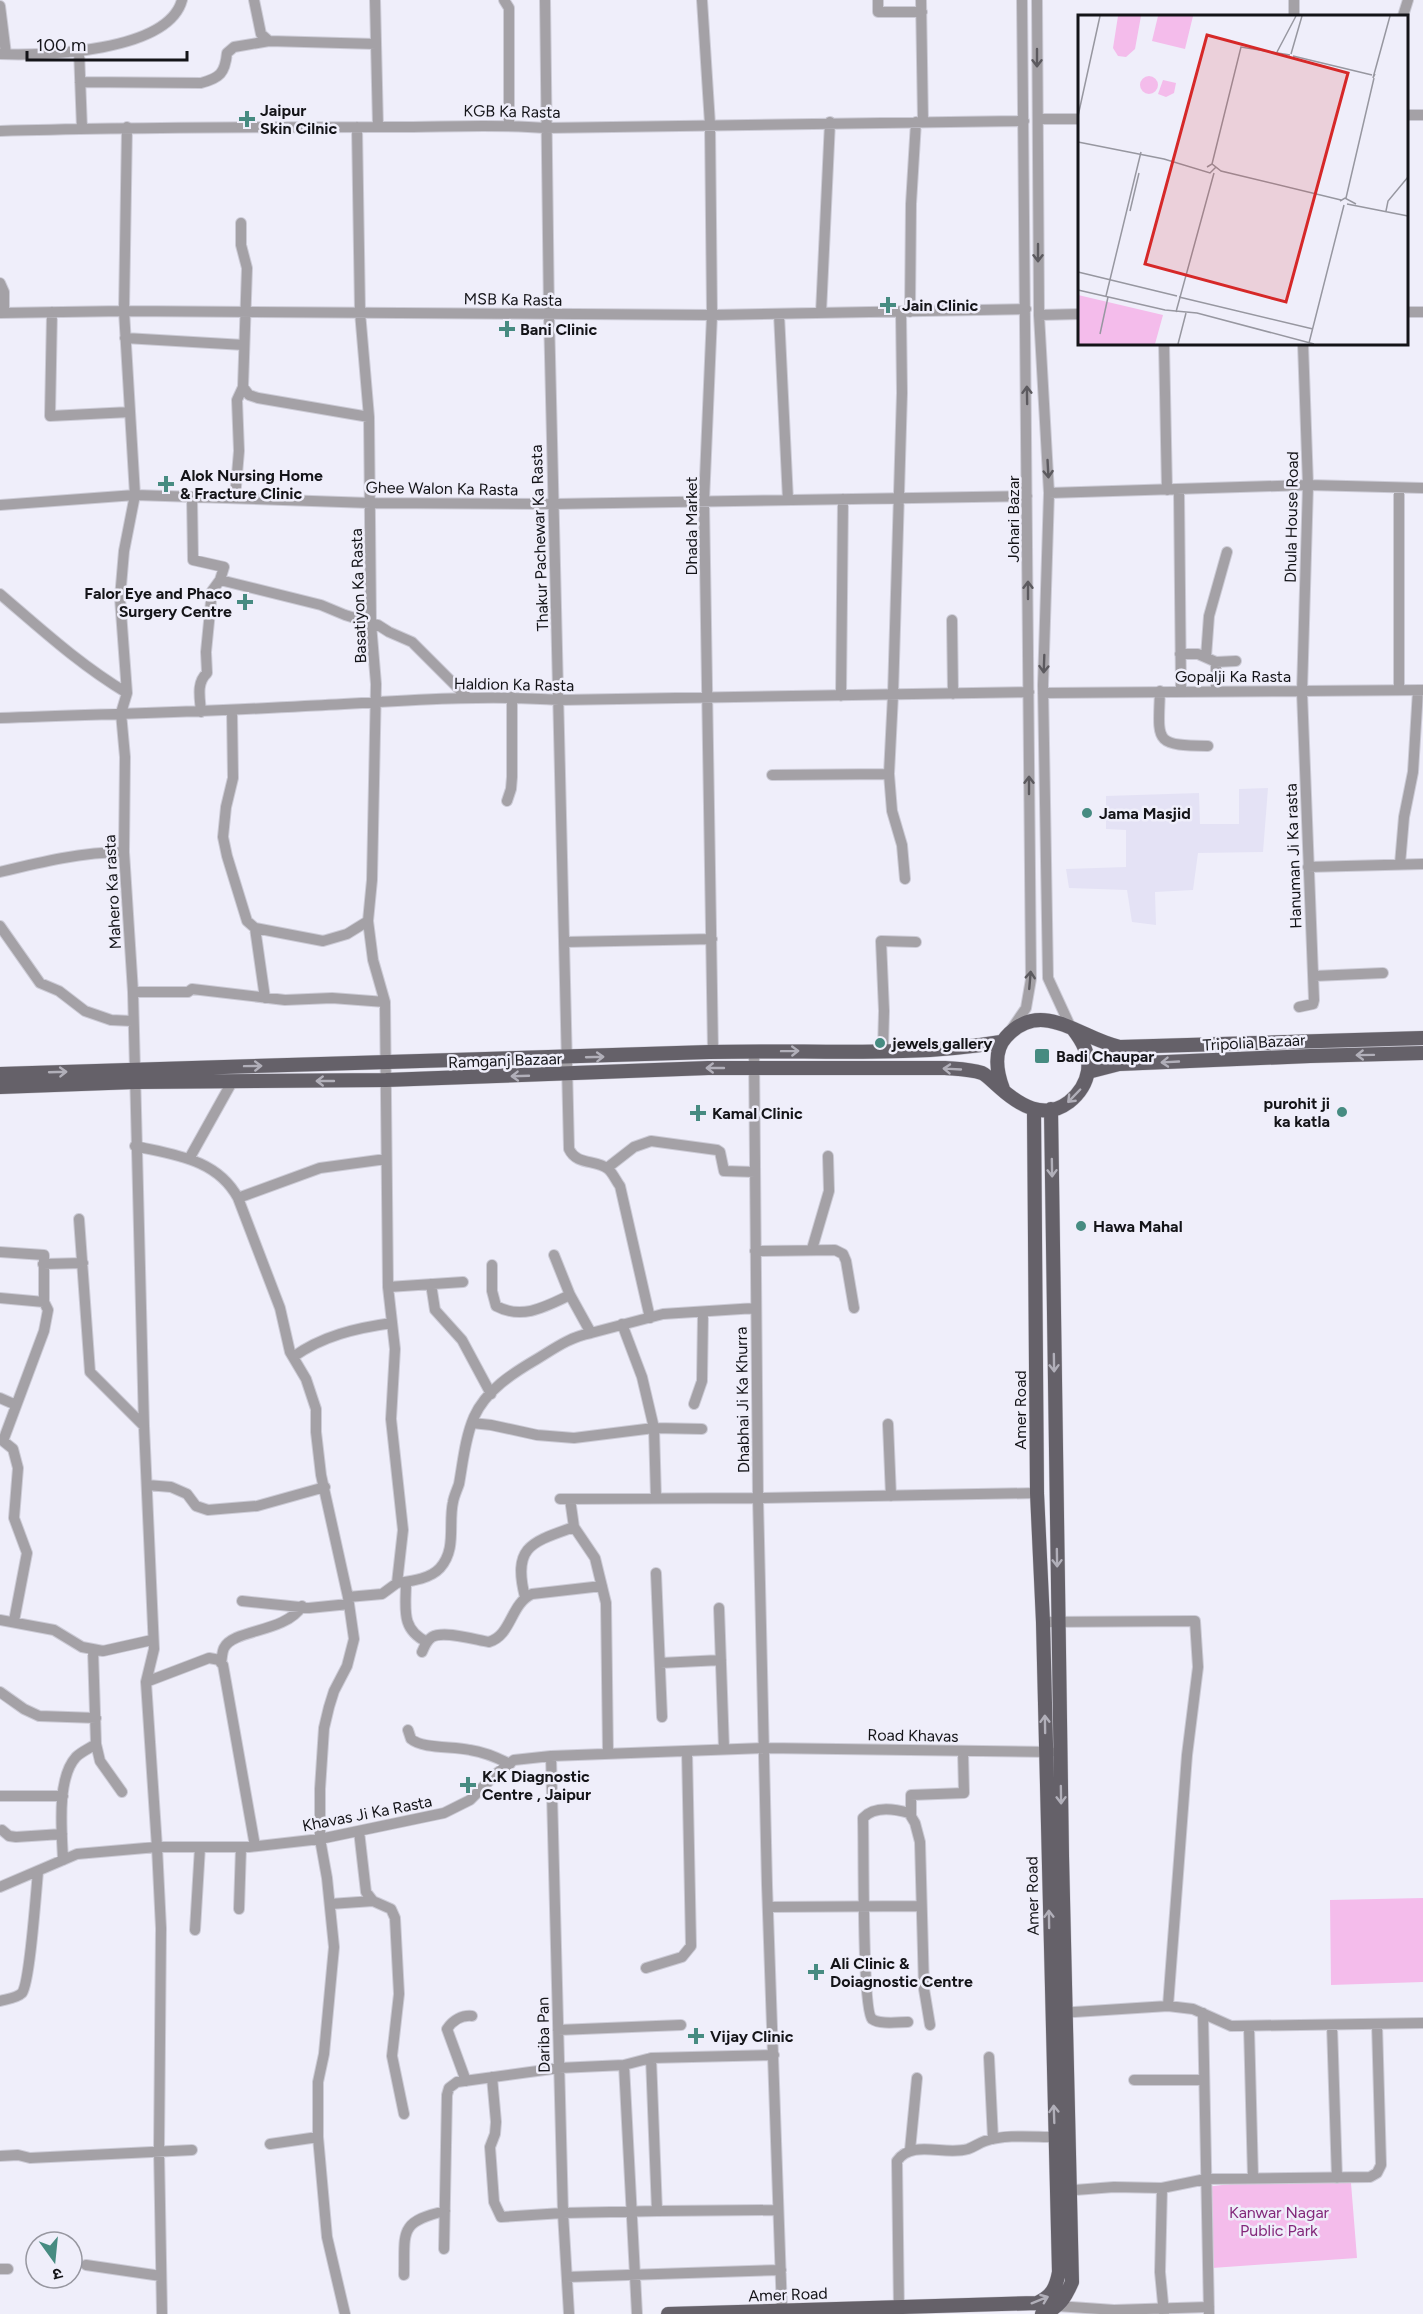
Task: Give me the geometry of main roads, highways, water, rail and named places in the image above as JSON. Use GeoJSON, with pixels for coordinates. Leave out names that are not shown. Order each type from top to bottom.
{"type":"FeatureCollection","features":[{"type":"Feature","properties":{"kind":"main road"},"geometry":{"type":"LineString","coordinates":[[1046,1019],[1060,1022],[1072,1029],[1086,1049],[1088,1072],[1076,1096],[1065,1104],[1051,1109],[1034,1110],[1023,1106],[1003,1091],[997,1067],[1005,1037],[1031,1020],[1046,1019]]}},
{"type":"Feature","properties":{"kind":"main road","name":"Tripolia Bazaar"},"geometry":{"type":"LineString","coordinates":[[1072,1029],[1104,1044],[1120,1047],[1423,1038]]}},
{"type":"Feature","properties":{"kind":"main road","name":"Ramganj Bazaar"},"geometry":{"type":"LineString","coordinates":[[0,1087],[134,1076],[386,1063],[713,1052],[971,1047],[1005,1037]]}},
{"type":"Feature","properties":{"kind":"main road","name":"Tripolia Bazaar"},"geometry":{"type":"LineString","coordinates":[[1088,1072],[1119,1064],[1423,1053]]}},
{"type":"Feature","properties":{"kind":"main road","name":"Ramganj Bazaar"},"geometry":{"type":"LineString","coordinates":[[0,1074],[134,1076],[232,1082],[386,1080],[708,1068],[965,1069],[984,1074],[1003,1091]]}},
{"type":"Feature","properties":{"kind":"main road","name":"Amer Road"},"geometry":{"type":"LineString","coordinates":[[668,2314],[900,2310],[1014,2305],[1037,2303],[1050,2297],[1057,2285],[1064,2191],[1066,2013],[1051,1109]]}},
{"type":"Feature","properties":{"kind":"main road","name":"Amer Road"},"geometry":{"type":"LineString","coordinates":[[1034,1110],[1037,1493],[1043,1622],[1055,2137],[1064,2191],[1072,2282],[1064,2299],[1052,2311]]}},
{"type":"Feature","properties":{"kind":"place","name":"Jaipur Skin Cilnic"},"geometry":{"type":"Point","coordinates":[247,119]}},
{"type":"Feature","properties":{"kind":"place","name":"Jain Clinic"},"geometry":{"type":"Point","coordinates":[888,305]}},
{"type":"Feature","properties":{"kind":"place","name":"Bani Clinic"},"geometry":{"type":"Point","coordinates":[507,329]}},
{"type":"Feature","properties":{"kind":"place","name":"Alok Nursing Home & Fracture Clinic"},"geometry":{"type":"Point","coordinates":[166,484]}},
{"type":"Feature","properties":{"kind":"place","name":"Falor Eye and Phaco Surgery Centre"},"geometry":{"type":"Point","coordinates":[245,602]}},
{"type":"Feature","properties":{"kind":"place","name":"Jama Masjid"},"geometry":{"type":"Point","coordinates":[1087,813]}},
{"type":"Feature","properties":{"kind":"place","name":"jewels gallery"},"geometry":{"type":"Point","coordinates":[880,1043]}},
{"type":"Feature","properties":{"kind":"place","name":"Badi Chaupar"},"geometry":{"type":"Point","coordinates":[1042,1056]}},
{"type":"Feature","properties":{"kind":"place","name":"purohit ji ka katla"},"geometry":{"type":"Point","coordinates":[1342,1112]}},
{"type":"Feature","properties":{"kind":"place","name":"Kamal Clinic"},"geometry":{"type":"Point","coordinates":[698,1113]}},
{"type":"Feature","properties":{"kind":"place","name":"Hawa Mahal"},"geometry":{"type":"Point","coordinates":[1081,1226]}},
{"type":"Feature","properties":{"kind":"place","name":"K.K Diagnostic Centre , Jaipur"},"geometry":{"type":"Point","coordinates":[468,1785]}},
{"type":"Feature","properties":{"kind":"place","name":"Ali Clinic & Doiagnostic Centre"},"geometry":{"type":"Point","coordinates":[816,1972]}},
{"type":"Feature","properties":{"kind":"place","name":"Vijay Clinic"},"geometry":{"type":"Point","coordinates":[696,2036]}},
{"type":"Feature","properties":{"kind":"park label","name":"Kanwar Nagar Public Park"},"geometry":{"type":"Point","coordinates":[1279,2221]}}]}
